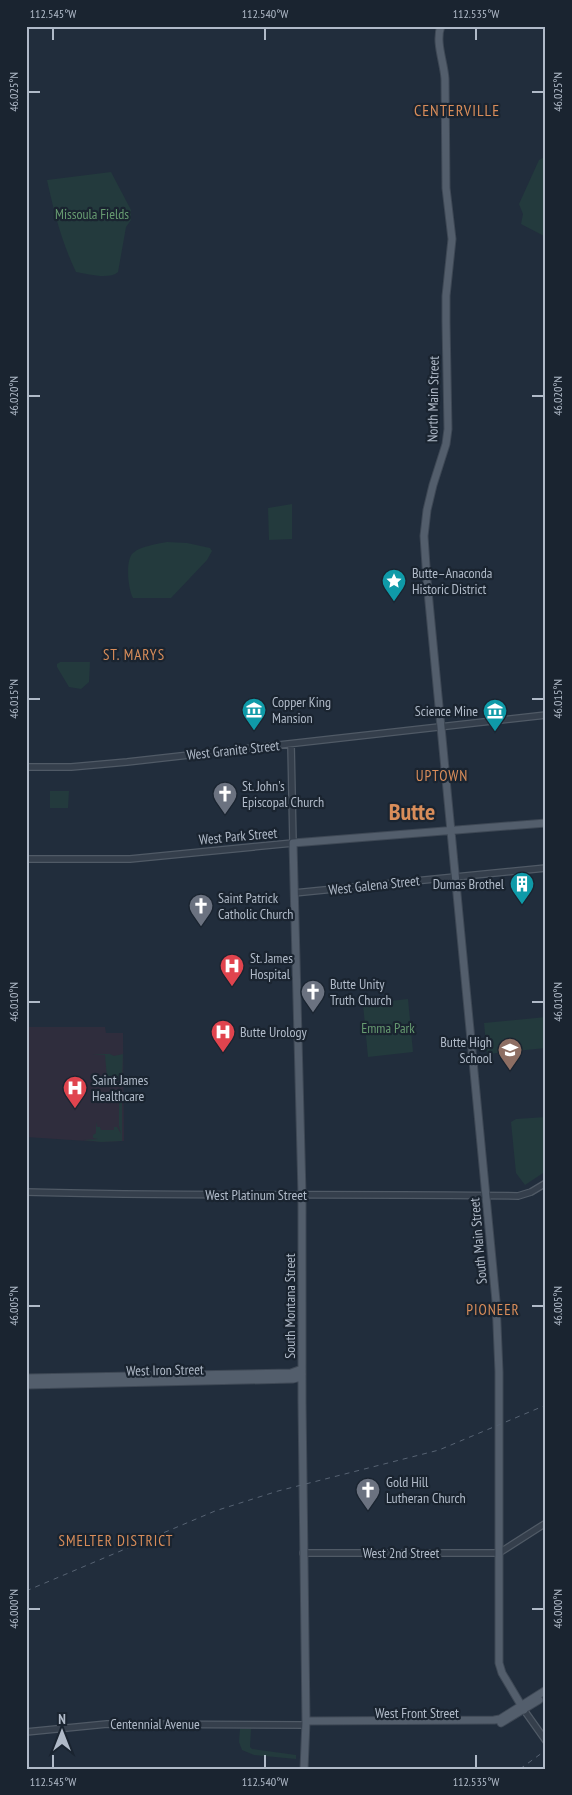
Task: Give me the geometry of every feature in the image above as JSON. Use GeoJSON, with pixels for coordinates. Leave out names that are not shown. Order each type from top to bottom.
{"type":"FeatureCollection","features":[{"type":"Feature","properties":{"kind":"main road","name":"North Main Street"},"geometry":{"type":"LineString","coordinates":[[441,26],[438,38],[445,79],[446,188],[452,239],[446,296],[447,439],[430,498],[424,536],[440,727],[451,830]]}},
{"type":"Feature","properties":{"kind":"main road","name":"West Park Street"},"geometry":{"type":"LineString","coordinates":[[292,844],[546,823]]}},
{"type":"Feature","properties":{"kind":"main road","name":"South Main Street"},"geometry":{"type":"LineString","coordinates":[[451,830],[496,1301],[499,1663],[502,1673],[523,1708]]}},
{"type":"Feature","properties":{"kind":"main road","name":"South Montana Street"},"geometry":{"type":"LineString","coordinates":[[292,844],[302,1194],[306,1723],[304,1769]]}},
{"type":"Feature","properties":{"kind":"main road","name":"West Iron Street"},"geometry":{"type":"LineString","coordinates":[[26,1378],[291,1373],[302,1371]]}},
{"type":"Feature","properties":{"kind":"main road","name":"West Iron Street"},"geometry":{"type":"LineString","coordinates":[[26,1385],[291,1379],[297,1378],[302,1371]]}},
{"type":"Feature","properties":{"kind":"main road"},"geometry":{"type":"LineString","coordinates":[[523,1708],[546,1690]]}},
{"type":"Feature","properties":{"kind":"main road"},"geometry":{"type":"LineString","coordinates":[[523,1708],[546,1696]]}},
{"type":"Feature","properties":{"kind":"main road","name":"West Front Street"},"geometry":{"type":"LineString","coordinates":[[306,1723],[486,1721],[500,1718],[523,1708]]}},
{"type":"Feature","properties":{"kind":"street","name":"West Granite Street"},"geometry":{"type":"LineString","coordinates":[[26,767],[71,767],[291,744],[546,714]]}},
{"type":"Feature","properties":{"kind":"street"},"geometry":{"type":"LineString","coordinates":[[291,744],[292,844]]}},
{"type":"Feature","properties":{"kind":"street","name":"West Park Street"},"geometry":{"type":"LineString","coordinates":[[26,859],[148,858],[292,844]]}},
{"type":"Feature","properties":{"kind":"street","name":"West Galena Street"},"geometry":{"type":"LineString","coordinates":[[294,893],[546,868]]}},
{"type":"Feature","properties":{"kind":"street","name":"West Platinum Street"},"geometry":{"type":"LineString","coordinates":[[26,1192],[170,1195],[518,1196],[531,1192],[546,1183]]}},
{"type":"Feature","properties":{"kind":"street"},"geometry":{"type":"LineString","coordinates":[[499,1553],[546,1523]]}},
{"type":"Feature","properties":{"kind":"street","name":"West 2nd Street"},"geometry":{"type":"LineString","coordinates":[[304,1553],[499,1553]]}},
{"type":"Feature","properties":{"kind":"street"},"geometry":{"type":"LineString","coordinates":[[523,1708],[546,1741]]}},
{"type":"Feature","properties":{"kind":"street","name":"Centennial Avenue"},"geometry":{"type":"LineString","coordinates":[[26,1732],[106,1724],[285,1725],[306,1723]]}},
{"type":"Feature","properties":{"kind":"shaded area","name":"Saint James Healthcare"},"geometry":{"type":"Polygon","coordinates":[[[26,1027],[105,1027],[106,1033],[123,1033],[124,1141],[102,1142],[26,1137],[26,1027]]]}},
{"type":"Feature","properties":{"kind":"green space"},"geometry":{"type":"Polygon","coordinates":[[[546,156],[546,237],[521,224],[523,214],[519,204],[539,160],[546,156]]]}},
{"type":"Feature","properties":{"kind":"green space","name":"Missoula Fields"},"geometry":{"type":"Polygon","coordinates":[[[111,172],[131,210],[131,220],[126,227],[118,272],[104,276],[76,272],[59,227],[47,180],[111,172]]]}},
{"type":"Feature","properties":{"kind":"green space"},"geometry":{"type":"Polygon","coordinates":[[[292,504],[292,539],[269,540],[268,508],[292,504]]]}},
{"type":"Feature","properties":{"kind":"green space"},"geometry":{"type":"Polygon","coordinates":[[[167,542],[187,543],[210,548],[212,551],[207,560],[171,598],[133,598],[128,575],[130,557],[140,549],[167,542]]]}},
{"type":"Feature","properties":{"kind":"green space"},"geometry":{"type":"Polygon","coordinates":[[[60,662],[90,662],[89,682],[81,689],[69,687],[57,667],[57,664],[60,662]]]}},
{"type":"Feature","properties":{"kind":"green space"},"geometry":{"type":"Polygon","coordinates":[[[50,791],[69,791],[68,808],[50,808],[50,791]]]}},
{"type":"Feature","properties":{"kind":"green space","name":"Emma Park"},"geometry":{"type":"Polygon","coordinates":[[[408,999],[413,1052],[368,1057],[363,1004],[408,999]]]}},
{"type":"Feature","properties":{"kind":"green space"},"geometry":{"type":"Polygon","coordinates":[[[546,1017],[546,1048],[487,1054],[484,1023],[546,1017]]]}},
{"type":"Feature","properties":{"kind":"green space"},"geometry":{"type":"Polygon","coordinates":[[[92,1054],[110,1054],[114,1056],[123,1054],[122,1080],[105,1083],[107,1078],[105,1055],[92,1054]]]}},
{"type":"Feature","properties":{"kind":"green space"},"geometry":{"type":"Polygon","coordinates":[[[115,1090],[121,1090],[122,1092],[122,1141],[101,1142],[83,1140],[98,1139],[93,1138],[93,1135],[96,1133],[96,1122],[97,1127],[100,1127],[101,1130],[114,1130],[114,1127],[117,1127],[121,1134],[119,1126],[119,1096],[115,1090]]]}},
{"type":"Feature","properties":{"kind":"green space"},"geometry":{"type":"Polygon","coordinates":[[[546,1117],[546,1171],[525,1185],[516,1173],[511,1122],[516,1119],[546,1117]]]}},
{"type":"Feature","properties":{"kind":"green space"},"geometry":{"type":"Polygon","coordinates":[[[240,1729],[251,1729],[250,1747],[252,1749],[296,1755],[296,1759],[254,1755],[242,1750],[239,1742],[240,1729]]]}},
{"type":"Feature","properties":{"kind":"railway"},"geometry":{"type":"LineString","coordinates":[[26,1591],[215,1511],[278,1491],[439,1450],[546,1405]]}},
{"type":"Feature","properties":{"kind":"railway"},"geometry":{"type":"LineString","coordinates":[[520,1769],[546,1750]]}},
{"type":"Feature","properties":{"kind":"place","name":"Butte–Anaconda Historic District"},"geometry":{"type":"Point","coordinates":[394,602]}},
{"type":"Feature","properties":{"kind":"place","name":"Copper King Mansion"},"geometry":{"type":"Point","coordinates":[254,731]}},
{"type":"Feature","properties":{"kind":"place","name":"Science Mine"},"geometry":{"type":"Point","coordinates":[495,732]}},
{"type":"Feature","properties":{"kind":"place","name":"St. John's Episcopal Church"},"geometry":{"type":"Point","coordinates":[225,815]}},
{"type":"Feature","properties":{"kind":"place","name":"Dumas Brothel"},"geometry":{"type":"Point","coordinates":[522,905]}},
{"type":"Feature","properties":{"kind":"place","name":"Saint Patrick Catholic Church"},"geometry":{"type":"Point","coordinates":[201,927]}},
{"type":"Feature","properties":{"kind":"place","name":"St. James Hospital"},"geometry":{"type":"Point","coordinates":[232,987]}},
{"type":"Feature","properties":{"kind":"place","name":"Butte Unity Truth Church"},"geometry":{"type":"Point","coordinates":[313,1013]}},
{"type":"Feature","properties":{"kind":"place","name":"Butte Urology"},"geometry":{"type":"Point","coordinates":[223,1053]}},
{"type":"Feature","properties":{"kind":"place","name":"Butte High School"},"geometry":{"type":"Point","coordinates":[510,1071]}},
{"type":"Feature","properties":{"kind":"place","name":"Saint James Healthcare"},"geometry":{"type":"Point","coordinates":[75,1109]}},
{"type":"Feature","properties":{"kind":"place","name":"Gold Hill Lutheran Church"},"geometry":{"type":"Point","coordinates":[368,1511]}},
{"type":"Feature","properties":{"kind":"district","name":"CENTERVILLE"},"geometry":{"type":"Point","coordinates":[457,110]}},
{"type":"Feature","properties":{"kind":"district","name":"ST. MARYS"},"geometry":{"type":"Point","coordinates":[134,654]}},
{"type":"Feature","properties":{"kind":"district","name":"UPTOWN"},"geometry":{"type":"Point","coordinates":[442,775]}},
{"type":"Feature","properties":{"kind":"district","name":"Butte"},"geometry":{"type":"Point","coordinates":[412,811]}},
{"type":"Feature","properties":{"kind":"district","name":"PIONEER"},"geometry":{"type":"Point","coordinates":[493,1309]}},
{"type":"Feature","properties":{"kind":"district","name":"SMELTER DISTRICT"},"geometry":{"type":"Point","coordinates":[116,1540]}}]}
